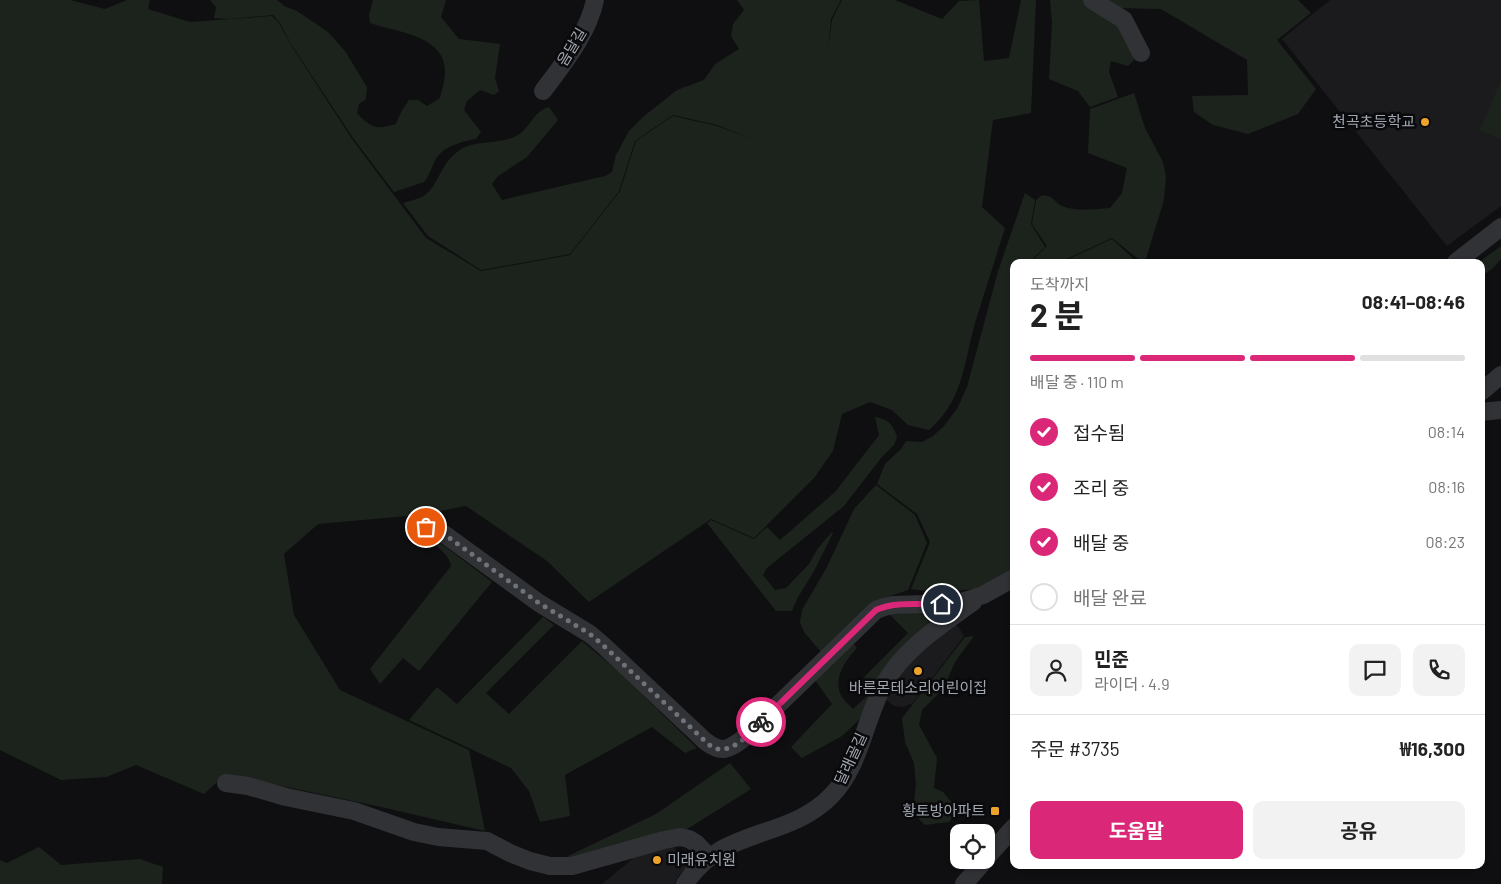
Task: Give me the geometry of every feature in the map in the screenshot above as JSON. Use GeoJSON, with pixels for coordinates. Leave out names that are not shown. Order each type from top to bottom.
{"type":"FeatureCollection","features":[{"type":"Feature","properties":{"kind":"street","name":"음달길"},"geometry":{"type":"LineString","coordinates":[[543,91],[577,42],[595,0]]}},
{"type":"Feature","properties":{"kind":"street"},"geometry":{"type":"LineString","coordinates":[[1092,0],[1124,20],[1141,53]]}},
{"type":"Feature","properties":{"kind":"street"},"geometry":{"type":"LineString","coordinates":[[1460,259],[1501,227]]}},
{"type":"Feature","properties":{"kind":"street"},"geometry":{"type":"LineString","coordinates":[[1485,389],[1501,375]]}},
{"type":"Feature","properties":{"kind":"street"},"geometry":{"type":"LineString","coordinates":[[1485,412],[1501,410]]}},
{"type":"Feature","properties":{"kind":"street","name":"달래골길"},"geometry":{"type":"LineString","coordinates":[[426,527],[444,534],[539,603],[590,634],[705,741],[715,748],[725,749],[734,746],[744,738],[876,610],[893,605],[958,603],[983,595]]}},
{"type":"Feature","properties":{"kind":"street","name":"달래골길"},"geometry":{"type":"LineString","coordinates":[[684,884],[709,857],[735,841],[782,827],[814,811],[832,795],[850,768],[876,700],[896,665],[923,640],[983,595],[1010,580]]}},
{"type":"Feature","properties":{"kind":"street"},"geometry":{"type":"LineString","coordinates":[[226,784],[248,786],[286,797],[354,811],[414,832],[438,837],[488,840],[510,853],[550,866],[572,866],[680,837],[689,839],[697,844],[709,857]]}},
{"type":"Feature","properties":{"kind":"street"},"geometry":{"type":"LineString","coordinates":[[995,848],[1010,831]]}},
{"type":"Feature","properties":{"kind":"street"},"geometry":{"type":"LineString","coordinates":[[964,884],[977,869]]}},
{"type":"Feature","properties":{"kind":"shaded area"},"geometry":{"type":"Polygon","coordinates":[[[0,0],[70,0],[105,9],[127,0],[150,0],[148,9],[190,22],[272,16],[279,23],[291,45],[352,139],[426,238],[481,271],[570,255],[620,191],[636,141],[673,116],[717,126],[758,141],[717,125],[673,115],[635,141],[619,191],[570,254],[481,270],[428,236],[403,203],[425,195],[448,161],[460,150],[474,144],[515,137],[541,111],[549,107],[558,120],[527,157],[498,176],[492,184],[502,200],[605,176],[612,172],[616,155],[629,131],[643,117],[677,90],[704,80],[715,64],[739,49],[731,36],[733,24],[744,10],[737,0],[841,0],[831,19],[828,49],[832,20],[842,0],[895,0],[942,19],[959,1],[979,0],[984,61],[1009,58],[1021,0],[1036,0],[1031,113],[993,120],[982,207],[1005,228],[975,323],[961,381],[949,407],[929,430],[908,425],[892,410],[870,402],[842,414],[833,451],[814,478],[754,538],[711,519],[589,602],[547,561],[466,506],[419,515],[318,524],[284,554],[294,615],[340,690],[469,750],[485,831],[226,774],[204,794],[136,765],[106,777],[61,780],[0,750],[0,0]]]}},
{"type":"Feature","properties":{"kind":"shaded area"},"geometry":{"type":"Polygon","coordinates":[[[210,0],[277,0],[328,32],[345,51],[367,87],[366,99],[359,104],[357,113],[370,125],[383,127],[396,124],[409,100],[418,100],[427,106],[440,98],[445,72],[443,60],[437,50],[428,43],[417,37],[370,23],[369,15],[373,0],[446,0],[441,17],[459,39],[500,44],[495,78],[499,91],[494,95],[480,90],[467,101],[464,110],[481,132],[476,139],[449,147],[437,157],[424,182],[394,192],[353,138],[291,44],[280,23],[273,15],[229,19],[214,18],[216,7],[210,0]]]}},
{"type":"Feature","properties":{"kind":"shaded area"},"geometry":{"type":"Polygon","coordinates":[[[1050,0],[1085,0],[1122,24],[1135,53],[1135,59],[1128,66],[1111,61],[1109,72],[1118,97],[1090,107],[1078,91],[1049,79],[1052,22],[1050,0]]]}},
{"type":"Feature","properties":{"kind":"shaded area"},"geometry":{"type":"Polygon","coordinates":[[[1099,0],[1298,0],[1311,13],[1277,40],[1316,89],[1298,114],[1248,134],[1213,125],[1194,112],[1192,96],[1248,95],[1247,60],[1161,9],[1115,8],[1099,0]]]}},
{"type":"Feature","properties":{"kind":"shaded area","name":"천곡초등학교"},"geometry":{"type":"Polygon","coordinates":[[[1330,0],[1501,0],[1501,206],[1447,246],[1282,39],[1330,0]]]}},
{"type":"Feature","properties":{"kind":"shaded area"},"geometry":{"type":"Polygon","coordinates":[[[1501,80],[1501,139],[1480,130],[1501,80]]]}},
{"type":"Feature","properties":{"kind":"shaded area"},"geometry":{"type":"Polygon","coordinates":[[[1134,93],[1145,128],[1163,162],[1166,176],[1164,200],[1146,259],[1138,259],[1112,238],[1066,259],[1034,259],[1047,246],[1032,224],[1036,200],[1042,195],[1052,198],[1062,206],[1086,210],[1110,208],[1122,193],[1127,168],[1088,153],[1090,109],[1134,93]]]}},
{"type":"Feature","properties":{"kind":"shaded area"},"geometry":{"type":"Polygon","coordinates":[[[1025,193],[1035,200],[1031,224],[1045,247],[1033,259],[1010,259],[1010,571],[980,588],[941,593],[911,589],[930,542],[917,514],[877,484],[885,464],[901,449],[906,441],[922,442],[933,436],[957,409],[967,387],[998,271],[1025,193]]]}},
{"type":"Feature","properties":{"kind":"shaded area"},"geometry":{"type":"Polygon","coordinates":[[[1112,239],[1134,259],[1069,259],[1112,239]]]}},
{"type":"Feature","properties":{"kind":"shaded area"},"geometry":{"type":"Polygon","coordinates":[[[1501,246],[1501,259],[1485,274],[1485,259],[1483,259],[1501,246]]]}},
{"type":"Feature","properties":{"kind":"shaded area"},"geometry":{"type":"Polygon","coordinates":[[[875,417],[883,419],[892,425],[897,437],[894,445],[881,458],[844,506],[767,568],[763,575],[775,590],[786,588],[809,564],[818,548],[833,533],[792,611],[776,611],[707,523],[711,520],[754,539],[767,527],[780,540],[835,492],[879,435],[875,417]]]}},
{"type":"Feature","properties":{"kind":"shaded area"},"geometry":{"type":"Polygon","coordinates":[[[876,485],[915,515],[927,543],[908,590],[879,600],[821,652],[804,632],[800,622],[802,610],[827,567],[854,509],[876,485]]]}},
{"type":"Feature","properties":{"kind":"shaded area"},"geometry":{"type":"Polygon","coordinates":[[[426,535],[431,536],[492,582],[419,671],[403,658],[380,684],[370,669],[451,566],[448,557],[425,537],[426,535]]]}},
{"type":"Feature","properties":{"kind":"shaded area"},"geometry":{"type":"Polygon","coordinates":[[[925,612],[930,626],[881,676],[860,719],[842,736],[802,758],[791,747],[832,704],[815,680],[852,642],[857,648],[844,664],[838,684],[842,697],[853,709],[866,697],[860,690],[861,683],[866,675],[908,633],[889,614],[925,612]]]}},
{"type":"Feature","properties":{"kind":"shaded area"},"geometry":{"type":"Polygon","coordinates":[[[543,617],[554,625],[486,693],[509,714],[582,641],[619,672],[697,748],[685,753],[652,727],[565,775],[570,816],[540,822],[529,791],[511,768],[409,720],[437,687],[457,704],[543,617]]]}},
{"type":"Feature","properties":{"kind":"shaded area","name":"바른몬테소리어린이집"},"geometry":{"type":"Polygon","coordinates":[[[950,625],[958,626],[964,636],[913,703],[903,707],[894,706],[884,698],[895,676],[950,625]]]}},
{"type":"Feature","properties":{"kind":"shaded area"},"geometry":{"type":"Polygon","coordinates":[[[974,636],[955,662],[943,689],[922,710],[919,725],[937,758],[934,788],[943,792],[958,810],[949,822],[925,825],[913,813],[916,784],[914,763],[905,742],[902,718],[965,637],[974,636]]]}},
{"type":"Feature","properties":{"kind":"shaded area"},"geometry":{"type":"Polygon","coordinates":[[[730,763],[751,789],[684,831],[571,861],[568,856],[656,814],[730,763]]]}},
{"type":"Feature","properties":{"kind":"shaded area","name":"미래유치원"},"geometry":{"type":"Polygon","coordinates":[[[672,845],[688,866],[678,876],[675,884],[602,884],[637,855],[672,845]]]}},
{"type":"Feature","properties":{"kind":"shaded area"},"geometry":{"type":"Polygon","coordinates":[[[39,847],[61,865],[140,859],[163,867],[162,884],[0,884],[0,860],[7,863],[39,847]]]}},
{"type":"Feature","properties":{"kind":"way so far"},"geometry":{"type":"LineString","coordinates":[[426,527],[444,534],[539,603],[590,634],[705,741],[715,748],[725,749],[734,746],[761,722]]}},
{"type":"Feature","properties":{"kind":"place","name":"천곡초등학교"},"geometry":{"type":"Point","coordinates":[1425,122]}},
{"type":"Feature","properties":{"kind":"place","name":"바른몬테소리어린이집"},"geometry":{"type":"Point","coordinates":[918,671]}},
{"type":"Feature","properties":{"kind":"place","name":"황토방아파트"},"geometry":{"type":"Point","coordinates":[995,811]}},
{"type":"Feature","properties":{"kind":"place","name":"미래유치원"},"geometry":{"type":"Point","coordinates":[657,860]}},
{"type":"Feature","properties":{"kind":"route"},"geometry":{"type":"LineString","coordinates":[[761,722],[876,610],[893,605],[942,604]]}}]}
